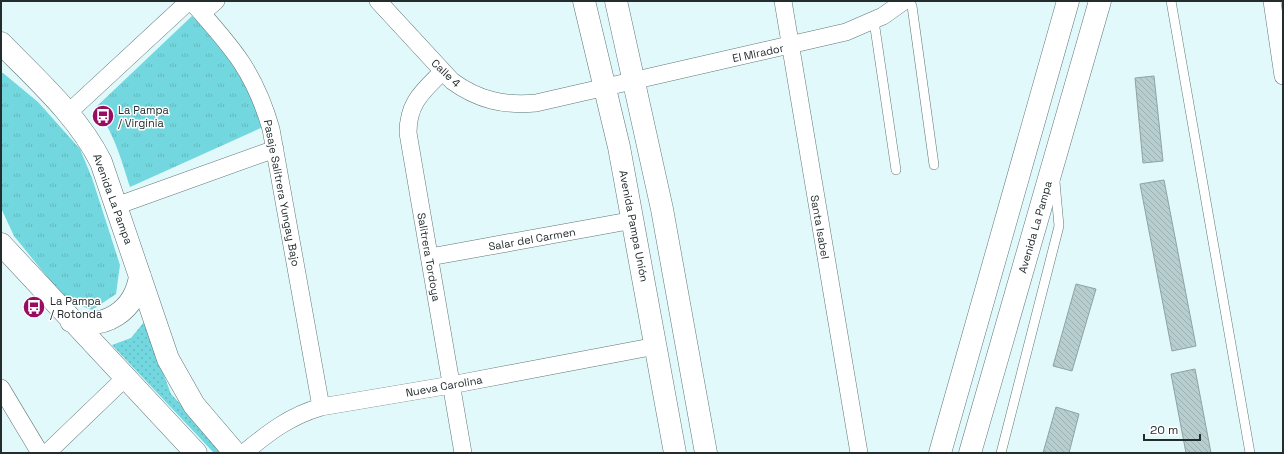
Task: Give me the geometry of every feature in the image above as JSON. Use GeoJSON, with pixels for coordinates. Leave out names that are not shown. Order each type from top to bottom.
{"type":"FeatureCollection","features":[{"type":"Feature","properties":{"kind":"street"},"geometry":{"type":"LineString","coordinates":[[68,113],[194,5],[216,1]]}},
{"type":"Feature","properties":{"kind":"street","name":"Avenida Pampa Unión"},"geometry":{"type":"LineString","coordinates":[[584,1],[605,87],[634,220],[675,453]]}},
{"type":"Feature","properties":{"kind":"street"},"geometry":{"type":"LineString","coordinates":[[616,1],[635,80],[662,209],[706,453]]}},
{"type":"Feature","properties":{"kind":"street","name":"Santa Isabel"},"geometry":{"type":"LineString","coordinates":[[783,1],[789,46],[859,453]]}},
{"type":"Feature","properties":{"kind":"street","name":"El Mirador"},"geometry":{"type":"LineString","coordinates":[[605,87],[846,32],[874,21],[904,1]]}},
{"type":"Feature","properties":{"kind":"street"},"geometry":{"type":"LineString","coordinates":[[940,453],[1068,1]]}},
{"type":"Feature","properties":{"kind":"street","name":"Avenida La Pampa"},"geometry":{"type":"LineString","coordinates":[[970,453],[1100,1]]}},
{"type":"Feature","properties":{"kind":"street"},"geometry":{"type":"LineString","coordinates":[[1272,1],[1283,76]]}},
{"type":"Feature","properties":{"kind":"street","name":"Calle 4"},"geometry":{"type":"LineString","coordinates":[[388,4],[442,72],[463,89],[475,95],[504,104],[536,103],[605,87]]}},
{"type":"Feature","properties":{"kind":"street","name":"Pasaje Salitrera Yungay Bajo"},"geometry":{"type":"LineString","coordinates":[[194,5],[227,41],[250,73],[266,110],[275,149],[321,407]]}},
{"type":"Feature","properties":{"kind":"street","name":"Avenida La Pampa"},"geometry":{"type":"LineString","coordinates":[[5,51],[68,113],[92,145],[101,162],[166,353],[180,383],[209,425],[235,453]]}},
{"type":"Feature","properties":{"kind":"street","name":"Salitrera Tordoya"},"geometry":{"type":"LineString","coordinates":[[442,72],[418,96],[410,111],[408,133],[463,453]]}},
{"type":"Feature","properties":{"kind":"street"},"geometry":{"type":"LineString","coordinates":[[116,206],[275,149]]}},
{"type":"Feature","properties":{"kind":"street","name":"Salar del Carmen"},"geometry":{"type":"LineString","coordinates":[[430,257],[634,220]]}},
{"type":"Feature","properties":{"kind":"street"},"geometry":{"type":"LineString","coordinates":[[2,246],[196,453]]}},
{"type":"Feature","properties":{"kind":"street"},"geometry":{"type":"LineString","coordinates":[[71,320],[91,324],[105,321],[119,314],[134,298],[139,287],[140,276]]}},
{"type":"Feature","properties":{"kind":"street","name":"Nueva Carolina"},"geometry":{"type":"LineString","coordinates":[[244,453],[280,424],[293,417],[321,407],[451,385],[656,346]]}},
{"type":"Feature","properties":{"kind":"street"},"geometry":{"type":"LineString","coordinates":[[47,453],[125,378]]}},
{"type":"Feature","properties":{"kind":"street"},"geometry":{"type":"LineString","coordinates":[[1,388],[40,453]]}},
{"type":"Feature","properties":{"kind":"lane"},"geometry":{"type":"LineString","coordinates":[[909,1],[912,6],[934,165]]}},
{"type":"Feature","properties":{"kind":"lane"},"geometry":{"type":"LineString","coordinates":[[1171,1],[1250,453]]}},
{"type":"Feature","properties":{"kind":"lane"},"geometry":{"type":"LineString","coordinates":[[874,21],[896,170]]}},
{"type":"Feature","properties":{"kind":"lane"},"geometry":{"type":"LineString","coordinates":[[1001,453],[1059,226],[1053,163]]}},
{"type":"Feature","properties":{"kind":"green space"},"geometry":{"type":"Polygon","coordinates":[[[192,16],[222,42],[245,72],[263,127],[130,187],[112,136],[102,117],[95,108],[192,16]]]}},
{"type":"Feature","properties":{"kind":"green space"},"geometry":{"type":"Polygon","coordinates":[[[1,73],[3,73],[38,102],[80,149],[92,178],[120,265],[116,294],[92,310],[66,300],[14,236],[1,208],[1,73]]]}},
{"type":"Feature","properties":{"kind":"green space"},"geometry":{"type":"Polygon","coordinates":[[[144,322],[171,394],[226,453],[214,453],[112,345],[131,338],[144,322]]]}},
{"type":"Feature","properties":{"kind":"building"},"geometry":{"type":"Polygon","coordinates":[[[1154,76],[1163,161],[1143,163],[1135,78],[1154,76]]]}},
{"type":"Feature","properties":{"kind":"building"},"geometry":{"type":"Polygon","coordinates":[[[1164,180],[1196,346],[1172,351],[1140,184],[1164,180]]]}},
{"type":"Feature","properties":{"kind":"building"},"geometry":{"type":"Polygon","coordinates":[[[1076,284],[1096,289],[1072,371],[1053,366],[1076,284]]]}},
{"type":"Feature","properties":{"kind":"building"},"geometry":{"type":"Polygon","coordinates":[[[1195,369],[1211,453],[1186,453],[1171,374],[1195,369]]]}},
{"type":"Feature","properties":{"kind":"building"},"geometry":{"type":"Polygon","coordinates":[[[1056,407],[1079,414],[1069,453],[1043,453],[1056,407]]]}},
{"type":"Feature","properties":{"kind":"place","name":"La Pampa / Virginia"},"geometry":{"type":"Point","coordinates":[103,116]}},
{"type":"Feature","properties":{"kind":"place","name":"La Pampa / Rotonda"},"geometry":{"type":"Point","coordinates":[34,307]}}]}
